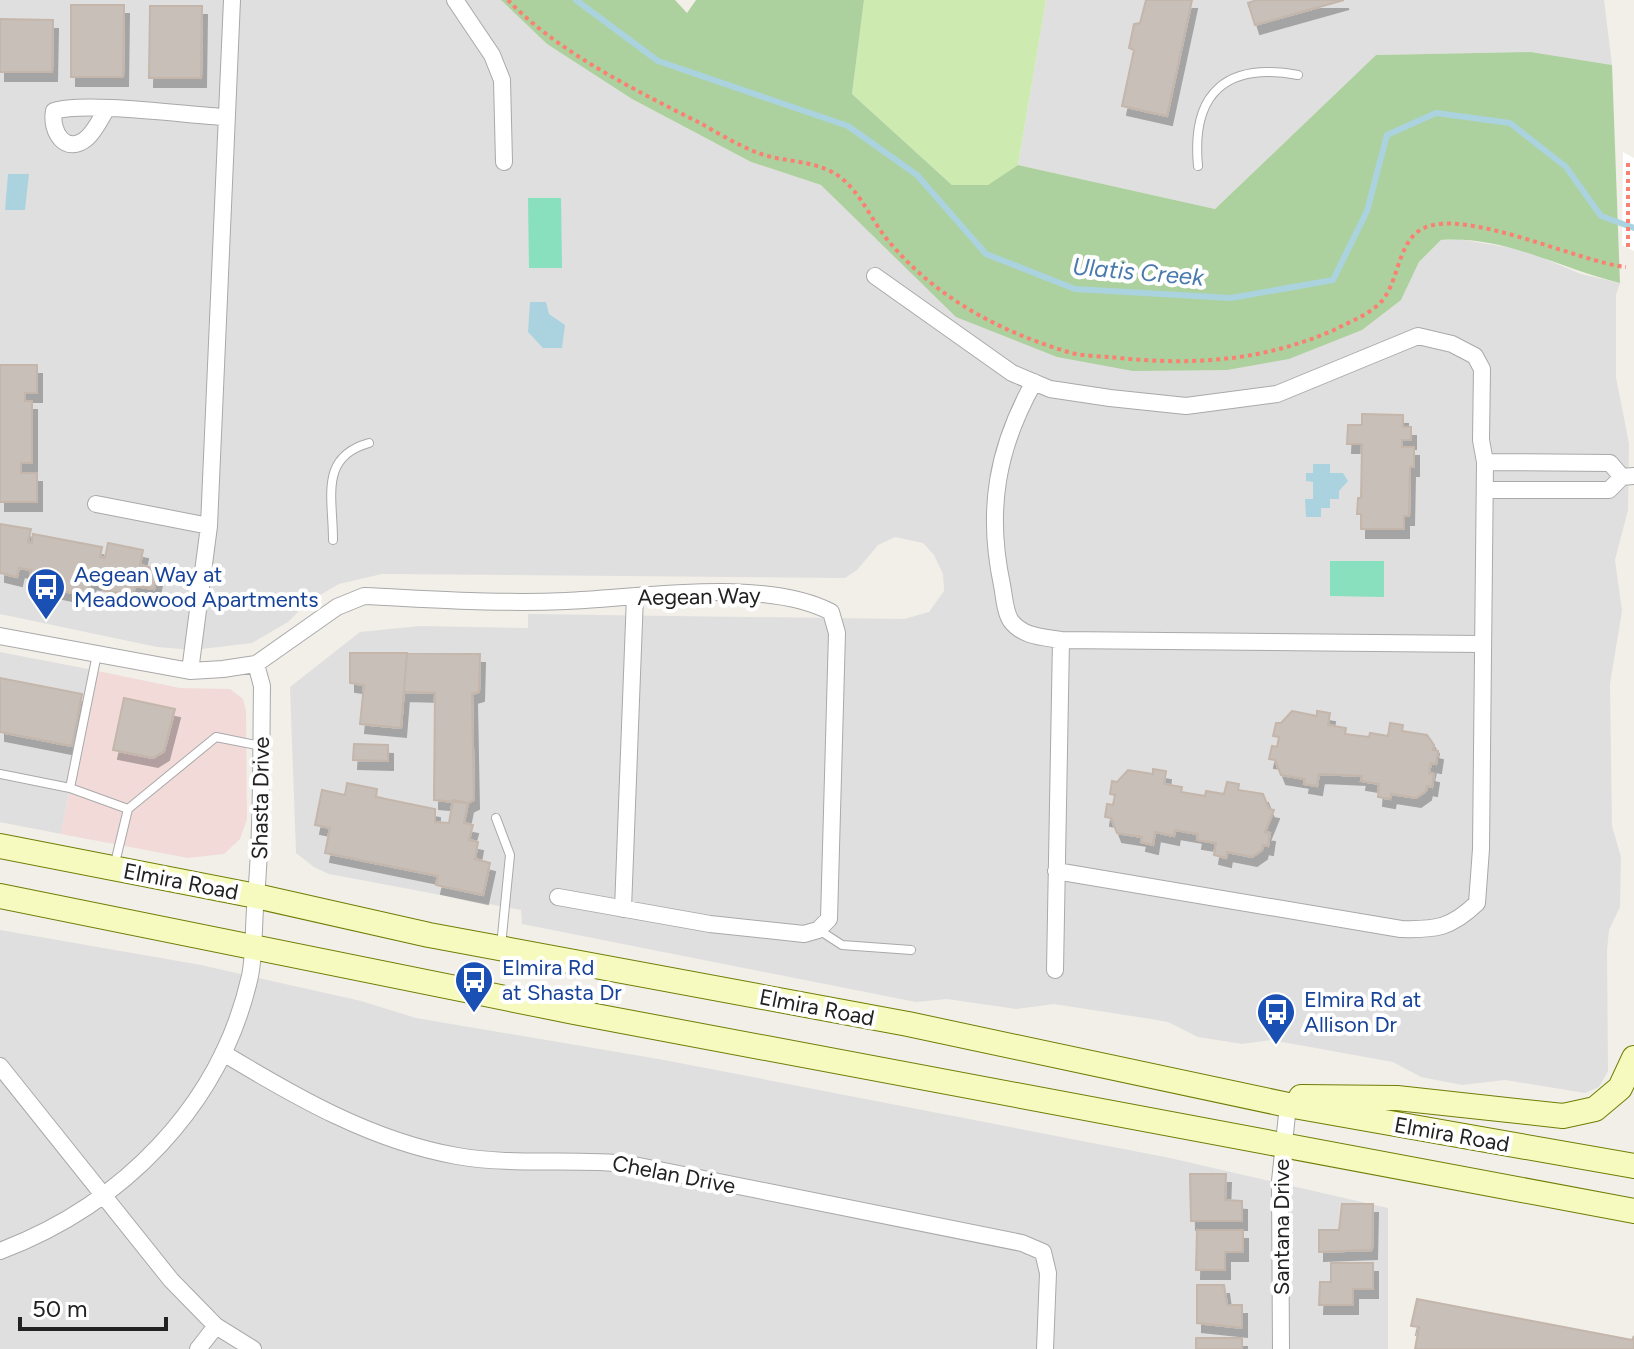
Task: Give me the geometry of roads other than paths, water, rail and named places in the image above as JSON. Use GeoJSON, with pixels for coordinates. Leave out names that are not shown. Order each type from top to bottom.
{"type":"FeatureCollection","features":[{"type":"Feature","properties":{"kind":"main road","name":"Elmira Road"},"geometry":{"type":"LineString","coordinates":[[0,846],[500,948],[908,1024],[1288,1105],[1634,1166]]}},
{"type":"Feature","properties":{"kind":"main road","name":"Elmira Road"},"geometry":{"type":"LineString","coordinates":[[0,896],[756,1047],[1634,1211]]}},
{"type":"Feature","properties":{"kind":"main road"},"geometry":{"type":"LineString","coordinates":[[1263,1098],[1397,1098],[1563,1116],[1595,1109],[1620,1088],[1634,1058]]}},
{"type":"Feature","properties":{"kind":"street"},"geometry":{"type":"LineString","coordinates":[[190,671],[209,526],[232,0]]}},
{"type":"Feature","properties":{"kind":"street"},"geometry":{"type":"LineString","coordinates":[[455,0],[492,55],[502,80],[504,162]]}},
{"type":"Feature","properties":{"kind":"street"},"geometry":{"type":"LineString","coordinates":[[106,110],[225,117]]}},
{"type":"Feature","properties":{"kind":"street"},"geometry":{"type":"LineString","coordinates":[[875,276],[1012,373],[1065,391],[1186,406],[1277,394],[1418,336],[1452,344],[1475,356],[1482,369],[1481,440],[1485,490],[1481,849],[1477,903],[1457,922],[1429,930],[1401,929],[1056,871]]}},
{"type":"Feature","properties":{"kind":"street"},"geometry":{"type":"LineString","coordinates":[[1034,382],[1012,421],[1001,457],[995,500],[996,558],[1010,620],[1027,635],[1061,640],[1481,644]]}},
{"type":"Feature","properties":{"kind":"street"},"geometry":{"type":"LineString","coordinates":[[1485,462],[1610,463],[1628,476],[1609,490],[1485,490]]}},
{"type":"Feature","properties":{"kind":"street"},"geometry":{"type":"LineString","coordinates":[[96,504],[209,526]]}},
{"type":"Feature","properties":{"kind":"street","name":"Aegean Way"},"geometry":{"type":"LineString","coordinates":[[0,636],[190,671],[256,664],[337,607],[364,596],[562,602],[635,596],[757,593],[810,601],[831,612],[837,633],[832,885],[829,919],[818,930]]}},
{"type":"Feature","properties":{"kind":"street"},"geometry":{"type":"LineString","coordinates":[[623,909],[635,596]]}},
{"type":"Feature","properties":{"kind":"street"},"geometry":{"type":"LineString","coordinates":[[1055,970],[1061,640]]}},
{"type":"Feature","properties":{"kind":"street","name":"Shasta Drive"},"geometry":{"type":"LineString","coordinates":[[0,1251],[50,1230],[104,1196],[148,1158],[177,1126],[223,1053],[249,978],[261,855],[262,686],[256,664]]}},
{"type":"Feature","properties":{"kind":"street"},"geometry":{"type":"LineString","coordinates":[[558,897],[773,931],[804,934],[818,930]]}},
{"type":"Feature","properties":{"kind":"street","name":"Chelan Drive"},"geometry":{"type":"LineString","coordinates":[[223,1053],[351,1123],[431,1150],[508,1161],[587,1160],[629,1164],[1022,1243],[1043,1252],[1048,1273],[1045,1349]]}},
{"type":"Feature","properties":{"kind":"street"},"geometry":{"type":"LineString","coordinates":[[0,1066],[171,1280],[216,1326],[253,1349]]}},
{"type":"Feature","properties":{"kind":"street","name":"Santana Drive"},"geometry":{"type":"LineString","coordinates":[[1281,1349],[1282,1144],[1288,1105]]}},
{"type":"Feature","properties":{"kind":"street"},"geometry":{"type":"LineString","coordinates":[[198,1349],[216,1326]]}},
{"type":"Feature","properties":{"kind":"lane"},"geometry":{"type":"LineString","coordinates":[[1198,166],[1195,136],[1198,117],[1206,102],[1227,82],[1268,69],[1298,75]]}},
{"type":"Feature","properties":{"kind":"lane"},"geometry":{"type":"LineString","coordinates":[[333,540],[333,473],[338,458],[348,449],[369,443]]}},
{"type":"Feature","properties":{"kind":"lane"},"geometry":{"type":"LineString","coordinates":[[70,788],[97,654]]}},
{"type":"Feature","properties":{"kind":"lane"},"geometry":{"type":"LineString","coordinates":[[113,867],[128,809],[216,737],[261,746]]}},
{"type":"Feature","properties":{"kind":"lane"},"geometry":{"type":"LineString","coordinates":[[0,774],[70,788],[128,809]]}},
{"type":"Feature","properties":{"kind":"lane"},"geometry":{"type":"LineString","coordinates":[[496,818],[510,855],[500,948]]}},
{"type":"Feature","properties":{"kind":"lane"},"geometry":{"type":"LineString","coordinates":[[818,930],[842,945],[911,950]]}},
{"type":"Feature","properties":{"kind":"water"},"geometry":{"type":"Polygon","coordinates":[[[8,174],[29,174],[25,210],[5,210],[8,174]]]}},
{"type":"Feature","properties":{"kind":"water"},"geometry":{"type":"Polygon","coordinates":[[[530,302],[546,302],[549,314],[565,325],[562,348],[543,348],[528,332],[530,302]]]}},
{"type":"Feature","properties":{"kind":"water"},"geometry":{"type":"Polygon","coordinates":[[[1313,464],[1330,464],[1330,473],[1343,473],[1348,481],[1339,491],[1339,499],[1330,499],[1330,508],[1321,508],[1321,517],[1306,517],[1305,499],[1313,499],[1313,482],[1306,481],[1306,473],[1313,473],[1313,464]]]}},
{"type":"Feature","properties":{"kind":"waterway","name":"Ulatis Creek"},"geometry":{"type":"LineString","coordinates":[[576,0],[658,61],[848,126],[917,175],[986,254],[1075,289],[1231,298],[1333,280],[1367,211],[1387,135],[1436,113],[1510,123],[1566,167],[1601,216],[1634,228]]}},
{"type":"Feature","properties":{"kind":"place","name":"Aegean Way at Meadowood Apartments"},"geometry":{"type":"Point","coordinates":[46,621]}},
{"type":"Feature","properties":{"kind":"place","name":"Elmira Rd at Shasta Dr"},"geometry":{"type":"Point","coordinates":[474,1014]}},
{"type":"Feature","properties":{"kind":"place","name":"Elmira Rd at Allison Dr"},"geometry":{"type":"Point","coordinates":[1276,1046]}}]}
